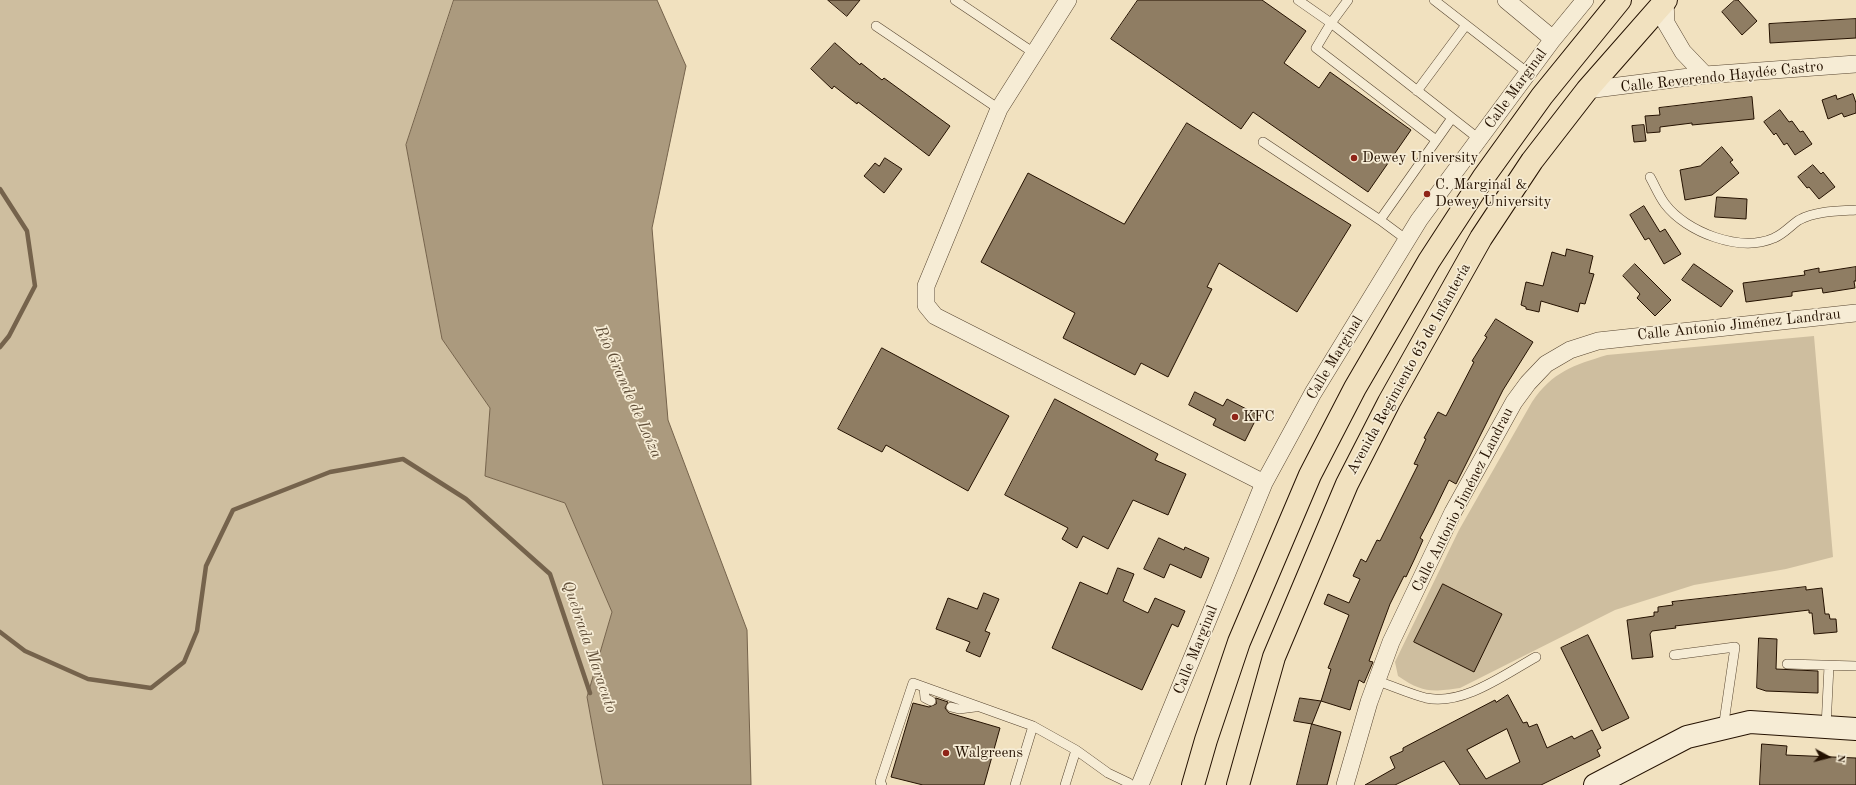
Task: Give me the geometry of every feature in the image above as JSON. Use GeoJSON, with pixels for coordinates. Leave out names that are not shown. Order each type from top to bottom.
{"type":"FeatureCollection","features":[{"type":"Feature","properties":{"kind":"main road"},"geometry":{"type":"LineString","coordinates":[[1194,785],[1206,740],[1238,642],[1310,475],[1355,388],[1429,261],[1483,178],[1542,96],[1620,0]]}},
{"type":"Feature","properties":{"kind":"main road","name":"Avenida Regimiento 65 de Infantería"},"geometry":{"type":"LineString","coordinates":[[1238,785],[1274,657],[1347,484],[1426,335],[1481,238],[1532,162],[1587,90],[1666,0]]}},
{"type":"Feature","properties":{"kind":"street"},"geometry":{"type":"LineString","coordinates":[[1068,0],[999,109],[926,286],[926,305],[935,316],[1264,483]]}},
{"type":"Feature","properties":{"kind":"street"},"geometry":{"type":"LineString","coordinates":[[1506,0],[1552,39]]}},
{"type":"Feature","properties":{"kind":"street","name":"Calle Marginal"},"geometry":{"type":"LineString","coordinates":[[1132,784],[1153,754],[1264,483],[1313,393],[1419,220],[1552,39],[1585,0]]}},
{"type":"Feature","properties":{"kind":"street"},"geometry":{"type":"LineString","coordinates":[[1666,0],[1666,23],[1683,52],[1705,75]]}},
{"type":"Feature","properties":{"kind":"street","name":"Calle Reverendo Haydée Castro"},"geometry":{"type":"LineString","coordinates":[[1587,90],[1705,75],[1856,64]]}},
{"type":"Feature","properties":{"kind":"street","name":"Calle Antonio Jiménez Landrau"},"geometry":{"type":"LineString","coordinates":[[1345,785],[1377,680],[1391,642],[1453,512],[1514,402],[1528,383],[1546,364],[1570,350],[1598,341],[1856,313]]}},
{"type":"Feature","properties":{"kind":"street"},"geometry":{"type":"LineString","coordinates":[[1595,785],[1687,737],[1750,722],[1856,729]]}},
{"type":"Feature","properties":{"kind":"lane"},"geometry":{"type":"LineString","coordinates":[[955,0],[1034,53]]}},
{"type":"Feature","properties":{"kind":"lane"},"geometry":{"type":"LineString","coordinates":[[1298,0],[1331,23],[1479,139]]}},
{"type":"Feature","properties":{"kind":"lane"},"geometry":{"type":"LineString","coordinates":[[1348,0],[1331,23],[1316,48],[1436,140]]}},
{"type":"Feature","properties":{"kind":"lane"},"geometry":{"type":"LineString","coordinates":[[1434,0],[1528,73]]}},
{"type":"Feature","properties":{"kind":"lane"},"geometry":{"type":"LineString","coordinates":[[1417,90],[1466,25]]}},
{"type":"Feature","properties":{"kind":"lane"},"geometry":{"type":"LineString","coordinates":[[876,26],[999,109]]}},
{"type":"Feature","properties":{"kind":"lane"},"geometry":{"type":"LineString","coordinates":[[1380,220],[1452,118]]}},
{"type":"Feature","properties":{"kind":"lane"},"geometry":{"type":"LineString","coordinates":[[1263,142],[1380,220],[1407,240]]}},
{"type":"Feature","properties":{"kind":"lane"},"geometry":{"type":"LineString","coordinates":[[1650,177],[1665,203],[1680,219],[1696,230],[1713,237],[1737,242],[1756,242],[1774,238],[1801,219],[1820,213],[1856,210]]}},
{"type":"Feature","properties":{"kind":"lane"},"geometry":{"type":"LineString","coordinates":[[1674,655],[1735,647],[1722,729]]}},
{"type":"Feature","properties":{"kind":"lane"},"geometry":{"type":"LineString","coordinates":[[1377,680],[1427,698],[1448,699],[1467,695],[1536,657]]}},
{"type":"Feature","properties":{"kind":"lane"},"geometry":{"type":"LineString","coordinates":[[1787,664],[1856,666]]}},
{"type":"Feature","properties":{"kind":"lane"},"geometry":{"type":"LineString","coordinates":[[1826,727],[1829,666]]}},
{"type":"Feature","properties":{"kind":"lane"},"geometry":{"type":"LineString","coordinates":[[882,784],[912,683],[1033,726],[1076,750],[1108,773],[1132,784]]}},
{"type":"Feature","properties":{"kind":"lane"},"geometry":{"type":"LineString","coordinates":[[924,687],[925,698],[931,701]]}},
{"type":"Feature","properties":{"kind":"lane"},"geometry":{"type":"LineString","coordinates":[[951,706],[959,708],[979,707]]}},
{"type":"Feature","properties":{"kind":"lane"},"geometry":{"type":"LineString","coordinates":[[1015,785],[1033,726]]}},
{"type":"Feature","properties":{"kind":"lane"},"geometry":{"type":"LineString","coordinates":[[1065,785],[1076,750]]}},
{"type":"Feature","properties":{"kind":"shaded area"},"geometry":{"type":"Polygon","coordinates":[[[0,0],[454,0],[406,145],[442,339],[490,408],[485,476],[565,503],[612,612],[587,697],[603,785],[0,785],[0,0]]]}},
{"type":"Feature","properties":{"kind":"shaded area"},"geometry":{"type":"Polygon","coordinates":[[[1814,336],[1833,557],[1786,569],[1694,585],[1615,610],[1460,688],[1428,690],[1414,686],[1398,676],[1395,662],[1459,530],[1532,402],[1548,383],[1574,366],[1607,355],[1814,336]]]}},
{"type":"Feature","properties":{"kind":"water","name":"Río Grande de Loíza"},"geometry":{"type":"Polygon","coordinates":[[[454,0],[657,0],[686,66],[652,228],[668,420],[747,630],[751,785],[603,785],[587,697],[612,612],[565,503],[485,476],[490,408],[442,339],[406,145],[454,0]]]}},
{"type":"Feature","properties":{"kind":"building"},"geometry":{"type":"Polygon","coordinates":[[[828,0],[860,0],[847,16],[828,0]]]}},
{"type":"Feature","properties":{"kind":"building"},"geometry":{"type":"Polygon","coordinates":[[[1138,0],[1262,0],[1306,31],[1284,63],[1319,88],[1330,72],[1411,130],[1368,192],[1253,112],[1241,129],[1111,39],[1138,0]]]}},
{"type":"Feature","properties":{"kind":"building"},"geometry":{"type":"Polygon","coordinates":[[[1735,0],[1738,0],[1757,21],[1742,35],[1722,12],[1735,0]]]}},
{"type":"Feature","properties":{"kind":"building"},"geometry":{"type":"Polygon","coordinates":[[[1856,19],[1856,38],[1770,43],[1769,24],[1856,19]]]}},
{"type":"Feature","properties":{"kind":"building"},"geometry":{"type":"Polygon","coordinates":[[[835,43],[860,65],[861,63],[882,80],[884,78],[950,126],[929,156],[858,102],[857,104],[834,86],[832,89],[811,69],[835,43]]]}},
{"type":"Feature","properties":{"kind":"building"},"geometry":{"type":"Polygon","coordinates":[[[1853,94],[1856,103],[1856,113],[1844,117],[1842,113],[1828,119],[1822,100],[1836,95],[1837,99],[1853,94]]]}},
{"type":"Feature","properties":{"kind":"building"},"geometry":{"type":"Polygon","coordinates":[[[1752,97],[1754,119],[1692,125],[1692,123],[1660,127],[1660,132],[1647,133],[1645,116],[1660,115],[1659,108],[1752,97]]]}},
{"type":"Feature","properties":{"kind":"building"},"geometry":{"type":"Polygon","coordinates":[[[1780,110],[1789,122],[1792,121],[1800,132],[1803,131],[1812,144],[1795,155],[1787,143],[1784,145],[1776,133],[1774,135],[1764,122],[1780,110]]]}},
{"type":"Feature","properties":{"kind":"building"},"geometry":{"type":"Polygon","coordinates":[[[1187,123],[1351,225],[1297,312],[1219,263],[1207,287],[1212,289],[1168,377],[1141,363],[1135,375],[1063,338],[1075,313],[981,262],[1028,173],[1124,224],[1187,123]]]}},
{"type":"Feature","properties":{"kind":"building"},"geometry":{"type":"Polygon","coordinates":[[[1644,125],[1646,141],[1634,142],[1632,126],[1644,125]]]}},
{"type":"Feature","properties":{"kind":"building"},"geometry":{"type":"Polygon","coordinates":[[[1722,147],[1733,160],[1730,162],[1739,173],[1712,195],[1685,200],[1680,170],[1700,166],[1722,147]]]}},
{"type":"Feature","properties":{"kind":"building"},"geometry":{"type":"Polygon","coordinates":[[[885,158],[902,169],[884,193],[864,176],[875,163],[879,166],[885,158]]]}},
{"type":"Feature","properties":{"kind":"building"},"geometry":{"type":"Polygon","coordinates":[[[1813,165],[1821,174],[1823,172],[1835,187],[1819,199],[1798,177],[1813,165]]]}},
{"type":"Feature","properties":{"kind":"building"},"geometry":{"type":"Polygon","coordinates":[[[1717,197],[1747,199],[1746,219],[1715,217],[1717,197]]]}},
{"type":"Feature","properties":{"kind":"building"},"geometry":{"type":"Polygon","coordinates":[[[1644,206],[1660,232],[1665,229],[1681,254],[1664,264],[1649,238],[1645,240],[1630,215],[1644,206]]]}},
{"type":"Feature","properties":{"kind":"building"},"geometry":{"type":"Polygon","coordinates":[[[1567,249],[1593,256],[1589,273],[1594,274],[1585,304],[1580,303],[1578,312],[1541,301],[1539,312],[1526,309],[1526,307],[1521,305],[1526,282],[1543,286],[1552,252],[1565,256],[1567,249]]]}},
{"type":"Feature","properties":{"kind":"building"},"geometry":{"type":"Polygon","coordinates":[[[1635,264],[1671,300],[1655,316],[1637,298],[1640,294],[1623,276],[1635,264]]]}},
{"type":"Feature","properties":{"kind":"building"},"geometry":{"type":"Polygon","coordinates":[[[1694,264],[1733,291],[1721,307],[1682,280],[1694,264]]]}},
{"type":"Feature","properties":{"kind":"building"},"geometry":{"type":"Polygon","coordinates":[[[1856,267],[1856,281],[1854,281],[1855,288],[1823,293],[1822,288],[1792,292],[1792,296],[1746,302],[1743,283],[1805,275],[1804,271],[1819,268],[1819,272],[1856,267]]]}},
{"type":"Feature","properties":{"kind":"building"},"geometry":{"type":"Polygon","coordinates":[[[1496,319],[1533,342],[1503,390],[1456,484],[1449,480],[1420,538],[1423,540],[1406,577],[1404,576],[1390,604],[1369,661],[1373,662],[1364,683],[1359,680],[1350,710],[1321,701],[1331,669],[1328,668],[1349,615],[1324,604],[1328,594],[1349,603],[1360,579],[1353,576],[1361,559],[1366,562],[1377,540],[1380,541],[1418,465],[1414,464],[1426,439],[1424,438],[1438,412],[1446,416],[1474,362],[1472,361],[1496,319]]]}},
{"type":"Feature","properties":{"kind":"building"},"geometry":{"type":"Polygon","coordinates":[[[882,348],[1009,416],[968,491],[886,445],[882,452],[838,429],[882,348]]]}},
{"type":"Feature","properties":{"kind":"building","name":"KFC"},"geometry":{"type":"Polygon","coordinates":[[[1195,392],[1223,406],[1227,399],[1258,415],[1245,441],[1213,425],[1216,419],[1189,405],[1195,392]]]}},
{"type":"Feature","properties":{"kind":"building"},"geometry":{"type":"Polygon","coordinates":[[[1055,399],[1158,454],[1155,460],[1186,474],[1168,515],[1133,500],[1108,549],[1083,536],[1077,548],[1062,539],[1068,528],[1005,495],[1055,399]]]}},
{"type":"Feature","properties":{"kind":"building"},"geometry":{"type":"Polygon","coordinates":[[[1159,538],[1184,550],[1185,547],[1209,558],[1201,578],[1170,564],[1164,578],[1144,569],[1159,538]]]}},
{"type":"Feature","properties":{"kind":"building"},"geometry":{"type":"Polygon","coordinates":[[[1118,568],[1134,574],[1123,601],[1148,613],[1155,598],[1185,611],[1178,627],[1172,624],[1142,690],[1052,648],[1080,582],[1107,594],[1118,568]]]}},
{"type":"Feature","properties":{"kind":"building"},"geometry":{"type":"Polygon","coordinates":[[[1443,584],[1502,614],[1474,672],[1414,642],[1443,584]]]}},
{"type":"Feature","properties":{"kind":"building"},"geometry":{"type":"Polygon","coordinates":[[[1806,587],[1806,590],[1822,588],[1825,614],[1829,614],[1830,619],[1836,619],[1837,632],[1814,634],[1812,613],[1809,613],[1809,610],[1675,626],[1676,628],[1652,631],[1650,634],[1653,657],[1632,659],[1627,620],[1654,616],[1654,612],[1658,612],[1658,607],[1673,605],[1672,602],[1806,587]]]}},
{"type":"Feature","properties":{"kind":"building"},"geometry":{"type":"Polygon","coordinates":[[[984,593],[999,599],[985,631],[990,633],[980,657],[966,651],[970,642],[936,629],[948,598],[977,609],[984,593]]]}},
{"type":"Feature","properties":{"kind":"building"},"geometry":{"type":"Polygon","coordinates":[[[1588,635],[1629,718],[1602,731],[1561,648],[1588,635]]]}},
{"type":"Feature","properties":{"kind":"building"},"geometry":{"type":"Polygon","coordinates":[[[1759,638],[1777,639],[1776,669],[1818,671],[1818,693],[1766,691],[1757,688],[1759,638]]]}},
{"type":"Feature","properties":{"kind":"building"},"geometry":{"type":"Polygon","coordinates":[[[1508,695],[1523,723],[1527,722],[1529,727],[1537,724],[1547,748],[1572,736],[1574,739],[1592,730],[1601,748],[1597,750],[1600,756],[1541,785],[1460,785],[1444,761],[1395,785],[1365,785],[1395,768],[1390,757],[1403,751],[1403,748],[1495,700],[1496,702],[1508,695]],[[1507,729],[1467,750],[1486,779],[1520,762],[1507,729]]]}},
{"type":"Feature","properties":{"kind":"building","name":"Walgreens"},"geometry":{"type":"Polygon","coordinates":[[[936,698],[948,702],[945,708],[949,713],[1000,728],[984,785],[923,785],[891,777],[913,703],[929,707],[936,704],[936,698]]]}},
{"type":"Feature","properties":{"kind":"building"},"geometry":{"type":"Polygon","coordinates":[[[1300,698],[1321,701],[1312,724],[1294,721],[1300,698]]]}},
{"type":"Feature","properties":{"kind":"building"},"geometry":{"type":"Polygon","coordinates":[[[1312,724],[1341,732],[1327,785],[1297,785],[1312,724]]]}},
{"type":"Feature","properties":{"kind":"building"},"geometry":{"type":"Polygon","coordinates":[[[1762,744],[1787,746],[1786,755],[1856,758],[1856,785],[1760,785],[1762,744]]]}},
{"type":"Feature","properties":{"kind":"waterway","name":"Quebrada Maracuto"},"geometry":{"type":"LineString","coordinates":[[0,189],[27,231],[35,286],[9,336],[0,347]]}},
{"type":"Feature","properties":{"kind":"waterway","name":"Quebrada Maracuto"},"geometry":{"type":"LineString","coordinates":[[0,632],[25,651],[88,679],[151,688],[184,662],[197,631],[206,566],[233,510],[330,472],[403,459],[466,499],[550,574],[590,693]]}},
{"type":"Feature","properties":{"kind":"place","name":"Dewey University"},"geometry":{"type":"Point","coordinates":[1354,158]}},
{"type":"Feature","properties":{"kind":"place","name":"C. Marginal & Dewey University"},"geometry":{"type":"Point","coordinates":[1427,194]}},
{"type":"Feature","properties":{"kind":"place","name":"KFC"},"geometry":{"type":"Point","coordinates":[1235,417]}},
{"type":"Feature","properties":{"kind":"place","name":"Walgreens"},"geometry":{"type":"Point","coordinates":[946,753]}}]}
